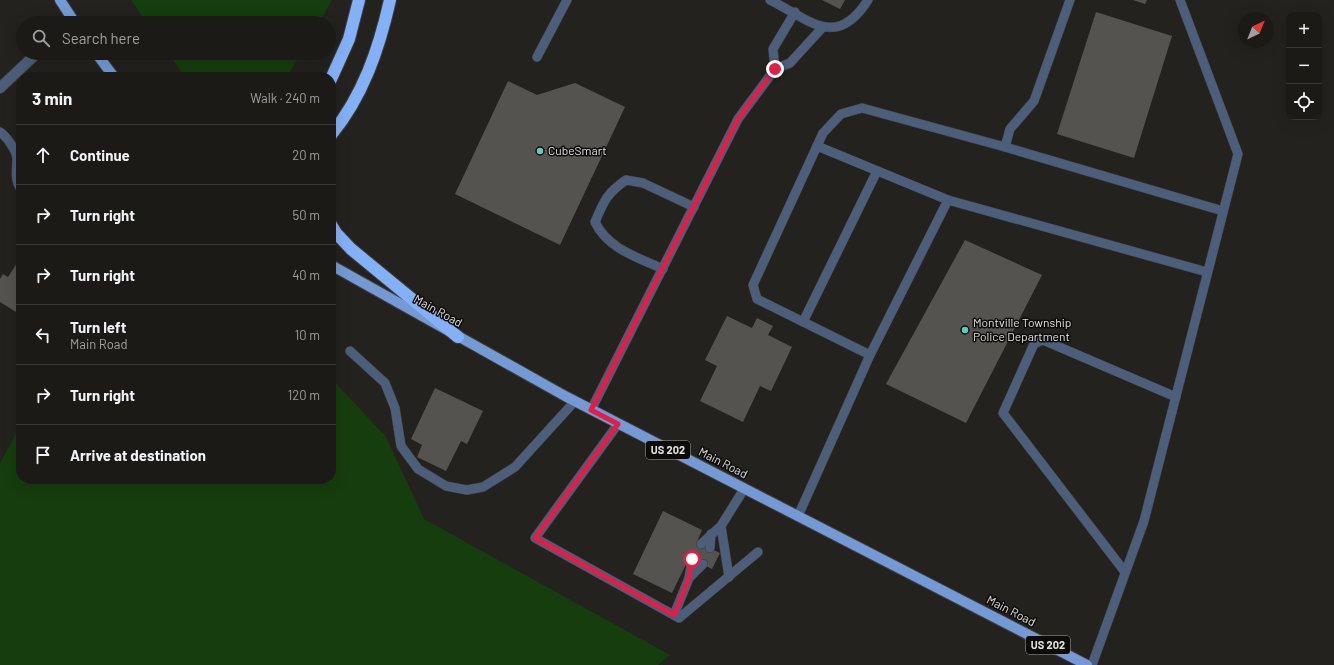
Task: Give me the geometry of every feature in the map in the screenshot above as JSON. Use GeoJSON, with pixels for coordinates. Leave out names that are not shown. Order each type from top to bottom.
{"type":"FeatureCollection","features":[{"type":"Feature","properties":{"kind":"highway"},"geometry":{"type":"LineString","coordinates":[[334,72],[349,39],[360,0]]}},
{"type":"Feature","properties":{"kind":"highway"},"geometry":{"type":"LineString","coordinates":[[336,129],[365,82],[376,55],[390,0]]}},
{"type":"Feature","properties":{"kind":"highway"},"geometry":{"type":"LineString","coordinates":[[333,72],[337,67]]}},
{"type":"Feature","properties":{"kind":"highway"},"geometry":{"type":"LineString","coordinates":[[336,231],[351,249],[458,337]]}},
{"type":"Feature","properties":{"kind":"main road"},"geometry":{"type":"LineString","coordinates":[[60,0],[69,16]]}},
{"type":"Feature","properties":{"kind":"main road"},"geometry":{"type":"LineString","coordinates":[[101,60],[110,72]]}},
{"type":"Feature","properties":{"kind":"main road","name":"Main Road"},"geometry":{"type":"LineString","coordinates":[[336,269],[575,402],[1087,665]]}},
{"type":"Feature","properties":{"kind":"street"},"geometry":{"type":"LineString","coordinates":[[17,72],[30,60]]}},
{"type":"Feature","properties":{"kind":"street"},"geometry":{"type":"LineString","coordinates":[[0,88],[16,73]]}},
{"type":"Feature","properties":{"kind":"lane"},"geometry":{"type":"LineString","coordinates":[[537,57],[567,0]]}},
{"type":"Feature","properties":{"kind":"lane"},"geometry":{"type":"LineString","coordinates":[[770,0],[795,12],[822,28],[843,26],[860,11],[868,0]]}},
{"type":"Feature","properties":{"kind":"lane"},"geometry":{"type":"LineString","coordinates":[[1005,147],[1010,129],[1034,101],[1070,0]]}},
{"type":"Feature","properties":{"kind":"lane"},"geometry":{"type":"LineString","coordinates":[[1092,665],[1144,521],[1238,154],[1180,0]]}},
{"type":"Feature","properties":{"kind":"lane"},"geometry":{"type":"LineString","coordinates":[[775,69],[773,50],[795,12]]}},
{"type":"Feature","properties":{"kind":"lane"},"geometry":{"type":"LineString","coordinates":[[591,410],[738,119],[775,69],[790,63],[822,28]]}},
{"type":"Feature","properties":{"kind":"lane"},"geometry":{"type":"LineString","coordinates":[[870,355],[757,299],[753,285],[823,133],[841,114],[862,108],[1005,147],[1223,211]]}},
{"type":"Feature","properties":{"kind":"lane"},"geometry":{"type":"LineString","coordinates":[[0,132],[16,155]]}},
{"type":"Feature","properties":{"kind":"lane"},"geometry":{"type":"LineString","coordinates":[[817,146],[948,200],[1207,272]]}},
{"type":"Feature","properties":{"kind":"lane"},"geometry":{"type":"LineString","coordinates":[[803,322],[877,170]]}},
{"type":"Feature","properties":{"kind":"lane"},"geometry":{"type":"LineString","coordinates":[[663,269],[614,246],[601,234],[595,222],[605,200],[612,189],[626,180],[643,183],[694,207]]}},
{"type":"Feature","properties":{"kind":"lane"},"geometry":{"type":"LineString","coordinates":[[798,516],[870,355],[948,200]]}},
{"type":"Feature","properties":{"kind":"lane"},"geometry":{"type":"LineString","coordinates":[[1125,572],[1003,413],[1034,344],[1043,340],[1176,397]]}},
{"type":"Feature","properties":{"kind":"lane"},"geometry":{"type":"LineString","coordinates":[[350,351],[385,383],[395,408],[401,446],[418,469],[446,486],[467,490],[483,487],[514,467],[575,402]]}},
{"type":"Feature","properties":{"kind":"lane"},"geometry":{"type":"LineString","coordinates":[[618,424],[535,538],[679,618],[758,552]]}},
{"type":"Feature","properties":{"kind":"lane"},"geometry":{"type":"LineString","coordinates":[[701,544],[721,526],[744,489]]}},
{"type":"Feature","properties":{"kind":"lane"},"geometry":{"type":"LineString","coordinates":[[721,526],[729,577]]}},
{"type":"Feature","properties":{"kind":"lane"},"geometry":{"type":"LineString","coordinates":[[710,548],[711,534]]}},
{"type":"Feature","properties":{"kind":"lane"},"geometry":{"type":"LineString","coordinates":[[674,615],[689,578],[692,559]]}},
{"type":"Feature","properties":{"kind":"lane"},"geometry":{"type":"LineString","coordinates":[[689,578],[703,564]]}},
{"type":"Feature","properties":{"kind":"green space"},"geometry":{"type":"Polygon","coordinates":[[[131,0],[332,0],[323,16],[142,16],[131,0]]]}},
{"type":"Feature","properties":{"kind":"green space"},"geometry":{"type":"Polygon","coordinates":[[[173,60],[297,60],[290,72],[181,72],[173,60]]]}},
{"type":"Feature","properties":{"kind":"green space"},"geometry":{"type":"Polygon","coordinates":[[[336,383],[386,437],[424,519],[670,655],[658,665],[0,665],[0,463],[16,434],[16,484],[336,484],[336,383]]]}},
{"type":"Feature","properties":{"kind":"building"},"geometry":{"type":"Polygon","coordinates":[[[822,0],[845,0],[840,9],[822,0]]]}},
{"type":"Feature","properties":{"kind":"building"},"geometry":{"type":"Polygon","coordinates":[[[1133,0],[1147,0],[1145,4],[1133,0]]]}},
{"type":"Feature","properties":{"kind":"building"},"geometry":{"type":"Polygon","coordinates":[[[1096,12],[1172,36],[1134,158],[1057,134],[1096,12]]]}},
{"type":"Feature","properties":{"kind":"building","name":"CubeSmart"},"geometry":{"type":"Polygon","coordinates":[[[508,81],[537,95],[575,83],[625,107],[560,245],[455,194],[508,81]]]}},
{"type":"Feature","properties":{"kind":"building","name":"Montville Township Police Department"},"geometry":{"type":"Polygon","coordinates":[[[965,240],[1042,275],[966,423],[886,384],[965,240]]]}},
{"type":"Feature","properties":{"kind":"building"},"geometry":{"type":"Polygon","coordinates":[[[16,265],[16,312],[0,302],[0,279],[3,274],[8,277],[16,265]]]}},
{"type":"Feature","properties":{"kind":"building"},"geometry":{"type":"Polygon","coordinates":[[[727,316],[752,328],[757,318],[773,326],[768,335],[792,347],[771,391],[760,386],[743,422],[700,401],[717,366],[705,360],[727,316]]]}},
{"type":"Feature","properties":{"kind":"building"},"geometry":{"type":"Polygon","coordinates":[[[435,388],[483,411],[467,444],[461,441],[446,471],[417,457],[422,445],[411,439],[435,388]]]}},
{"type":"Feature","properties":{"kind":"building"},"geometry":{"type":"Polygon","coordinates":[[[663,511],[702,530],[697,542],[720,553],[712,569],[689,558],[672,593],[633,574],[663,511]]]}},
{"type":"Feature","properties":{"kind":"place","name":"CubeSmart"},"geometry":{"type":"Point","coordinates":[540,151]}},
{"type":"Feature","properties":{"kind":"place","name":"Montville Township Police Department"},"geometry":{"type":"Point","coordinates":[965,330]}},
{"type":"Feature","properties":{"kind":"route"},"geometry":{"type":"LineString","coordinates":[[692,559],[689,578],[674,615],[535,538],[618,424],[591,410],[738,119],[775,69]]}}]}
